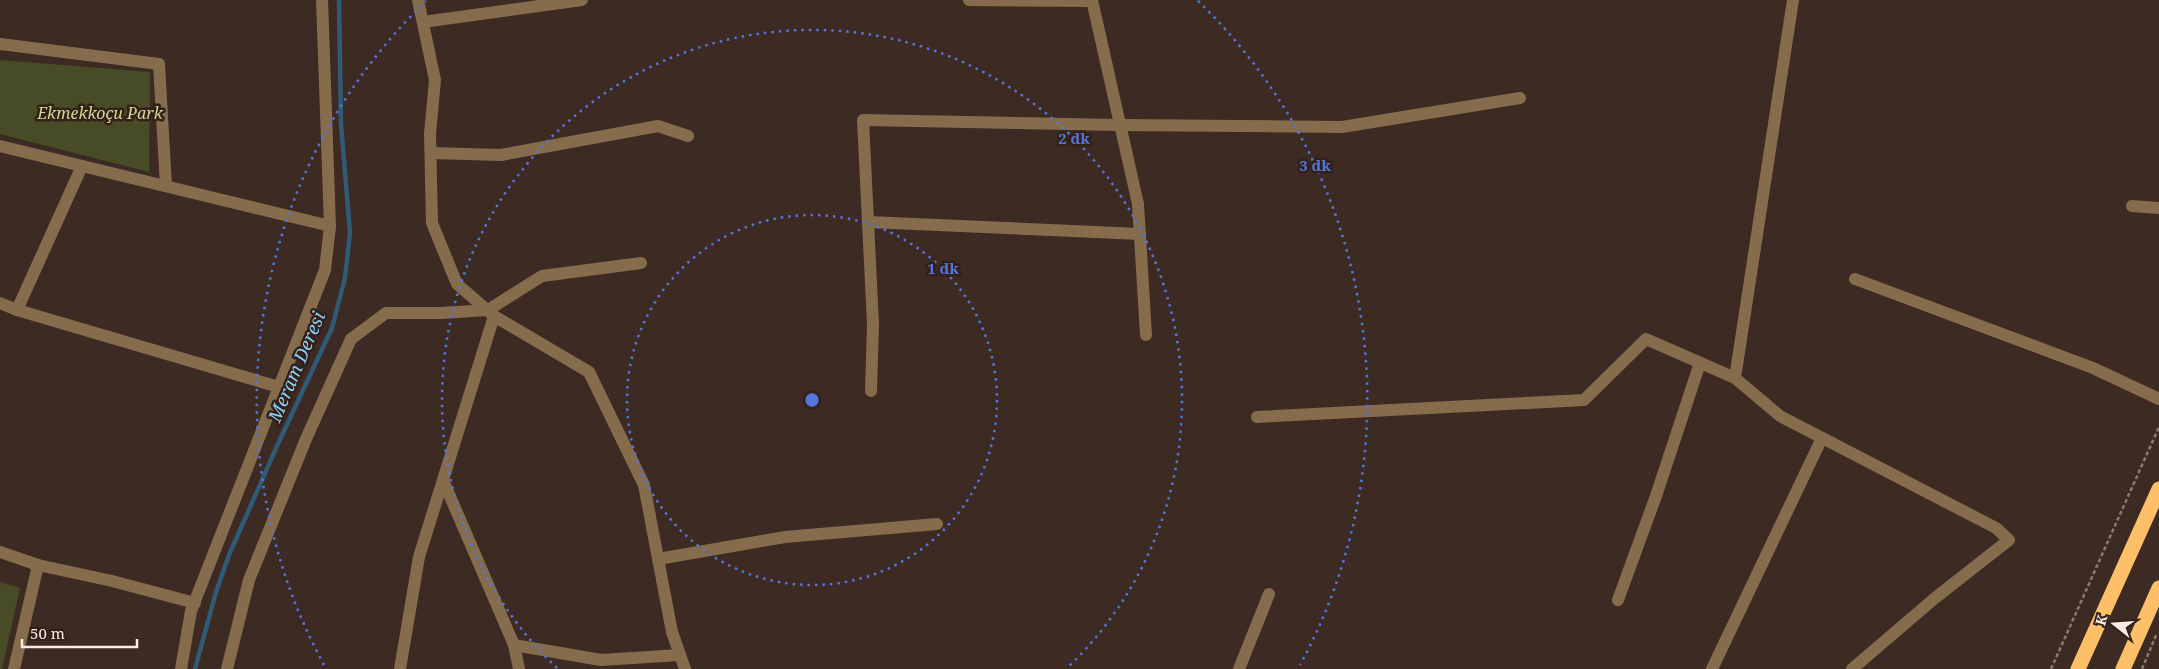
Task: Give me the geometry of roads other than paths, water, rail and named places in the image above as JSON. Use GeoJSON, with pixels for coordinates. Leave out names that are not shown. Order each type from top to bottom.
{"type":"FeatureCollection","features":[{"type":"Feature","properties":{"kind":"highway"},"geometry":{"type":"LineString","coordinates":[[2078,669],[2159,489]]}},
{"type":"Feature","properties":{"kind":"highway"},"geometry":{"type":"LineString","coordinates":[[2123,669],[2158,593]]}},
{"type":"Feature","properties":{"kind":"street"},"geometry":{"type":"LineString","coordinates":[[181,669],[195,603],[325,270],[330,226],[322,0]]}},
{"type":"Feature","properties":{"kind":"street"},"geometry":{"type":"LineString","coordinates":[[418,0],[435,80],[430,134],[432,223],[457,284],[491,313],[589,372],[644,484],[672,632],[685,669]]}},
{"type":"Feature","properties":{"kind":"street"},"geometry":{"type":"LineString","coordinates":[[423,22],[582,0]]}},
{"type":"Feature","properties":{"kind":"street"},"geometry":{"type":"LineString","coordinates":[[969,0],[1092,0],[1138,204],[1146,334]]}},
{"type":"Feature","properties":{"kind":"street"},"geometry":{"type":"LineString","coordinates":[[1735,378],[1793,0]]}},
{"type":"Feature","properties":{"kind":"street"},"geometry":{"type":"LineString","coordinates":[[0,44],[159,64],[166,186]]}},
{"type":"Feature","properties":{"kind":"street"},"geometry":{"type":"LineString","coordinates":[[871,391],[873,324],[863,120],[1342,127],[1520,98]]}},
{"type":"Feature","properties":{"kind":"street"},"geometry":{"type":"LineString","coordinates":[[431,153],[500,155],[658,126],[688,136]]}},
{"type":"Feature","properties":{"kind":"street"},"geometry":{"type":"LineString","coordinates":[[0,146],[330,226]]}},
{"type":"Feature","properties":{"kind":"street"},"geometry":{"type":"LineString","coordinates":[[17,310],[82,166]]}},
{"type":"Feature","properties":{"kind":"street"},"geometry":{"type":"LineString","coordinates":[[2132,206],[2159,208]]}},
{"type":"Feature","properties":{"kind":"street"},"geometry":{"type":"LineString","coordinates":[[868,222],[1140,234]]}},
{"type":"Feature","properties":{"kind":"street"},"geometry":{"type":"LineString","coordinates":[[227,669],[249,580],[306,439],[352,339],[386,313],[491,313],[542,276],[640,263]]}},
{"type":"Feature","properties":{"kind":"street"},"geometry":{"type":"LineString","coordinates":[[1855,278],[2093,368],[2159,399]]}},
{"type":"Feature","properties":{"kind":"street"},"geometry":{"type":"LineString","coordinates":[[0,303],[17,310],[279,387]]}},
{"type":"Feature","properties":{"kind":"street"},"geometry":{"type":"LineString","coordinates":[[400,669],[419,557],[491,313]]}},
{"type":"Feature","properties":{"kind":"street"},"geometry":{"type":"LineString","coordinates":[[1257,418],[1584,400],[1646,339],[1735,378],[1780,416],[1996,528],[2009,540],[1935,598],[1852,669]]}},
{"type":"Feature","properties":{"kind":"street"},"geometry":{"type":"LineString","coordinates":[[1618,600],[1656,496],[1700,363]]}},
{"type":"Feature","properties":{"kind":"street"},"geometry":{"type":"LineString","coordinates":[[1712,669],[1822,438]]}},
{"type":"Feature","properties":{"kind":"street"},"geometry":{"type":"LineString","coordinates":[[443,480],[514,644],[519,669]]}},
{"type":"Feature","properties":{"kind":"street"},"geometry":{"type":"LineString","coordinates":[[658,559],[785,536],[938,524]]}},
{"type":"Feature","properties":{"kind":"street"},"geometry":{"type":"LineString","coordinates":[[0,552],[38,565],[112,581],[195,603]]}},
{"type":"Feature","properties":{"kind":"street"},"geometry":{"type":"LineString","coordinates":[[14,669],[38,565]]}},
{"type":"Feature","properties":{"kind":"street"},"geometry":{"type":"LineString","coordinates":[[1239,669],[1269,594]]}},
{"type":"Feature","properties":{"kind":"street"},"geometry":{"type":"LineString","coordinates":[[514,644],[601,660],[680,655]]}},
{"type":"Feature","properties":{"kind":"waterway","name":"Meram Deresi"},"geometry":{"type":"LineString","coordinates":[[195,669],[216,592],[229,555],[332,328],[345,278],[350,233],[341,124],[339,0]]}},
{"type":"Feature","properties":{"kind":"park label","name":"Ekmekkoçu Park"},"geometry":{"type":"Point","coordinates":[100,113]}}]}
